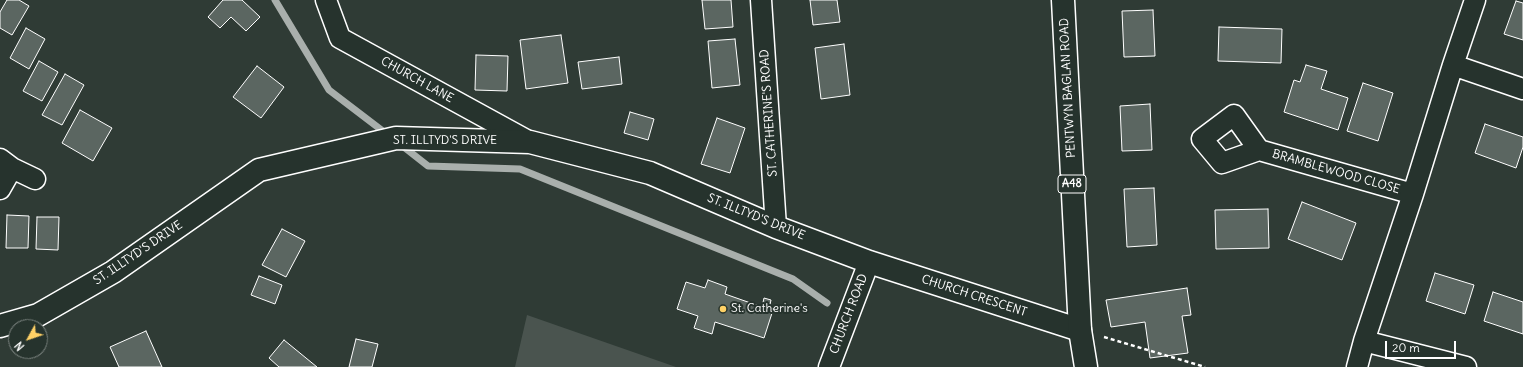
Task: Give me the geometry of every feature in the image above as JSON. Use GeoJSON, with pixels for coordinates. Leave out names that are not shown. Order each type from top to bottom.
{"type":"FeatureCollection","features":[{"type":"Feature","properties":{"kind":"street","name":"CHURCH LANE"},"geometry":{"type":"LineString","coordinates":[[326,0],[340,38],[530,142]]}},
{"type":"Feature","properties":{"kind":"street","name":"ST. CATHERINE'S ROAD"},"geometry":{"type":"LineString","coordinates":[[761,0],[776,227]]}},
{"type":"Feature","properties":{"kind":"street","name":"PENTWYN BAGLAN ROAD"},"geometry":{"type":"LineString","coordinates":[[1063,0],[1080,330],[1086,367]]}},
{"type":"Feature","properties":{"kind":"street"},"geometry":{"type":"LineString","coordinates":[[1357,367],[1364,341],[1475,0]]}},
{"type":"Feature","properties":{"kind":"street"},"geometry":{"type":"LineString","coordinates":[[1453,65],[1523,89]]}},
{"type":"Feature","properties":{"kind":"street","name":"ST. ILLTYD'S DRIVE"},"geometry":{"type":"LineString","coordinates":[[0,326],[38,315],[113,272],[259,170],[396,138],[530,142],[650,173],[776,227],[869,262]]}},
{"type":"Feature","properties":{"kind":"street","name":"BRAMBLEWOOD CLOSE"},"geometry":{"type":"LineString","coordinates":[[1258,150],[1413,194]]}},
{"type":"Feature","properties":{"kind":"street"},"geometry":{"type":"LineString","coordinates":[[0,189],[6,163],[35,179]]}},
{"type":"Feature","properties":{"kind":"street","name":"CHURCH CRESCENT"},"geometry":{"type":"LineString","coordinates":[[869,262],[1080,330]]}},
{"type":"Feature","properties":{"kind":"street","name":"CHURCH ROAD"},"geometry":{"type":"LineString","coordinates":[[829,367],[869,262]]}},
{"type":"Feature","properties":{"kind":"street"},"geometry":{"type":"LineString","coordinates":[[1364,341],[1466,367]]}},
{"type":"Feature","properties":{"kind":"path"},"geometry":{"type":"LineString","coordinates":[[1080,330],[1205,367]]}},
{"type":"Feature","properties":{"kind":"shaded area"},"geometry":{"type":"Polygon","coordinates":[[[527,315],[676,367],[515,367],[527,315]]]}},
{"type":"Feature","properties":{"kind":"building"},"geometry":{"type":"Polygon","coordinates":[[[7,0],[19,0],[29,6],[12,35],[0,28],[0,12],[7,0]]]}},
{"type":"Feature","properties":{"kind":"building"},"geometry":{"type":"Polygon","coordinates":[[[223,0],[242,0],[260,17],[246,31],[231,17],[220,28],[208,17],[223,0]]]}},
{"type":"Feature","properties":{"kind":"building"},"geometry":{"type":"Polygon","coordinates":[[[702,0],[731,0],[733,27],[705,29],[702,0]]]}},
{"type":"Feature","properties":{"kind":"building"},"geometry":{"type":"Polygon","coordinates":[[[810,0],[837,0],[840,22],[813,25],[810,0]]]}},
{"type":"Feature","properties":{"kind":"building"},"geometry":{"type":"Polygon","coordinates":[[[1516,1],[1523,3],[1523,40],[1504,34],[1516,1]]]}},
{"type":"Feature","properties":{"kind":"building"},"geometry":{"type":"Polygon","coordinates":[[[1153,10],[1155,56],[1124,57],[1122,11],[1153,10]]]}},
{"type":"Feature","properties":{"kind":"building"},"geometry":{"type":"Polygon","coordinates":[[[1219,27],[1282,29],[1281,63],[1218,61],[1219,27]]]}},
{"type":"Feature","properties":{"kind":"building"},"geometry":{"type":"Polygon","coordinates":[[[26,28],[45,39],[29,69],[10,58],[26,28]]]}},
{"type":"Feature","properties":{"kind":"building"},"geometry":{"type":"Polygon","coordinates":[[[561,35],[568,83],[526,89],[520,40],[561,35]]]}},
{"type":"Feature","properties":{"kind":"building"},"geometry":{"type":"Polygon","coordinates":[[[735,39],[740,85],[712,88],[708,41],[735,39]]]}},
{"type":"Feature","properties":{"kind":"building"},"geometry":{"type":"Polygon","coordinates":[[[844,44],[850,95],[821,99],[815,48],[844,44]]]}},
{"type":"Feature","properties":{"kind":"building"},"geometry":{"type":"Polygon","coordinates":[[[476,55],[508,56],[507,91],[475,90],[476,55]]]}},
{"type":"Feature","properties":{"kind":"building"},"geometry":{"type":"Polygon","coordinates":[[[619,57],[622,84],[582,89],[578,62],[619,57]]]}},
{"type":"Feature","properties":{"kind":"building"},"geometry":{"type":"Polygon","coordinates":[[[39,61],[58,72],[42,101],[23,91],[39,61]]]}},
{"type":"Feature","properties":{"kind":"building"},"geometry":{"type":"Polygon","coordinates":[[[1306,65],[1327,71],[1321,89],[1348,98],[1338,130],[1284,112],[1294,80],[1300,82],[1306,65]]]}},
{"type":"Feature","properties":{"kind":"building"},"geometry":{"type":"Polygon","coordinates":[[[257,66],[284,87],[261,118],[233,97],[257,66]]]}},
{"type":"Feature","properties":{"kind":"building"},"geometry":{"type":"Polygon","coordinates":[[[65,74],[84,85],[62,125],[42,115],[65,74]]]}},
{"type":"Feature","properties":{"kind":"building"},"geometry":{"type":"Polygon","coordinates":[[[1363,83],[1393,93],[1378,141],[1347,131],[1363,83]]]}},
{"type":"Feature","properties":{"kind":"building"},"geometry":{"type":"Polygon","coordinates":[[[1150,104],[1152,150],[1122,151],[1120,106],[1150,104]]]}},
{"type":"Feature","properties":{"kind":"building"},"geometry":{"type":"Polygon","coordinates":[[[80,110],[112,128],[93,161],[62,143],[80,110]]]}},
{"type":"Feature","properties":{"kind":"building"},"geometry":{"type":"Polygon","coordinates":[[[630,112],[654,119],[648,140],[624,133],[630,112]]]}},
{"type":"Feature","properties":{"kind":"building"},"geometry":{"type":"Polygon","coordinates":[[[717,118],[745,128],[730,173],[701,164],[717,118]]]}},
{"type":"Feature","properties":{"kind":"building"},"geometry":{"type":"Polygon","coordinates":[[[1485,124],[1523,137],[1523,147],[1516,168],[1475,153],[1485,124]]]}},
{"type":"Feature","properties":{"kind":"building"},"geometry":{"type":"Polygon","coordinates":[[[1154,188],[1157,245],[1127,247],[1124,189],[1154,188]]]}},
{"type":"Feature","properties":{"kind":"building"},"geometry":{"type":"Polygon","coordinates":[[[1302,202],[1356,223],[1342,260],[1288,239],[1302,202]]]}},
{"type":"Feature","properties":{"kind":"building"},"geometry":{"type":"Polygon","coordinates":[[[1268,209],[1269,248],[1216,249],[1215,210],[1268,209]]]}},
{"type":"Feature","properties":{"kind":"building"},"geometry":{"type":"Polygon","coordinates":[[[7,215],[29,216],[28,248],[6,248],[7,215]]]}},
{"type":"Feature","properties":{"kind":"building"},"geometry":{"type":"Polygon","coordinates":[[[37,217],[59,217],[58,250],[36,249],[37,217]]]}},
{"type":"Feature","properties":{"kind":"building"},"geometry":{"type":"Polygon","coordinates":[[[282,229],[305,241],[286,277],[262,265],[282,229]]]}},
{"type":"Feature","properties":{"kind":"building"},"geometry":{"type":"Polygon","coordinates":[[[1435,273],[1474,285],[1465,314],[1426,301],[1435,273]]]}},
{"type":"Feature","properties":{"kind":"building"},"geometry":{"type":"Polygon","coordinates":[[[259,276],[282,285],[275,304],[251,295],[259,276]]]}},
{"type":"Feature","properties":{"kind":"building","name":"St. Catherine's"},"geometry":{"type":"Polygon","coordinates":[[[708,280],[727,287],[725,294],[762,307],[764,298],[771,300],[769,309],[773,310],[764,338],[715,322],[712,334],[694,328],[698,316],[677,309],[686,282],[705,288],[708,280]]]}},
{"type":"Feature","properties":{"kind":"building"},"geometry":{"type":"Polygon","coordinates":[[[1187,288],[1191,315],[1182,316],[1188,353],[1150,358],[1145,322],[1111,327],[1106,300],[1187,288]]]}},
{"type":"Feature","properties":{"kind":"building"},"geometry":{"type":"Polygon","coordinates":[[[1493,292],[1523,302],[1523,334],[1484,321],[1493,292]]]}},
{"type":"Feature","properties":{"kind":"building"},"geometry":{"type":"Polygon","coordinates":[[[146,331],[162,367],[119,367],[110,347],[146,331]]]}},
{"type":"Feature","properties":{"kind":"building"},"geometry":{"type":"Polygon","coordinates":[[[356,339],[378,344],[372,367],[349,367],[356,339]]]}},
{"type":"Feature","properties":{"kind":"building"},"geometry":{"type":"Polygon","coordinates":[[[284,340],[317,367],[279,367],[269,358],[284,340]]]}},
{"type":"Feature","properties":{"kind":"waterway"},"geometry":{"type":"LineString","coordinates":[[275,0],[329,90],[388,135]]}},
{"type":"Feature","properties":{"kind":"waterway"},"geometry":{"type":"LineString","coordinates":[[400,144],[428,166],[520,169],[793,279],[827,303]]}},
{"type":"Feature","properties":{"kind":"place","name":"St. Catherine's"},"geometry":{"type":"Point","coordinates":[723,309]}}]}
